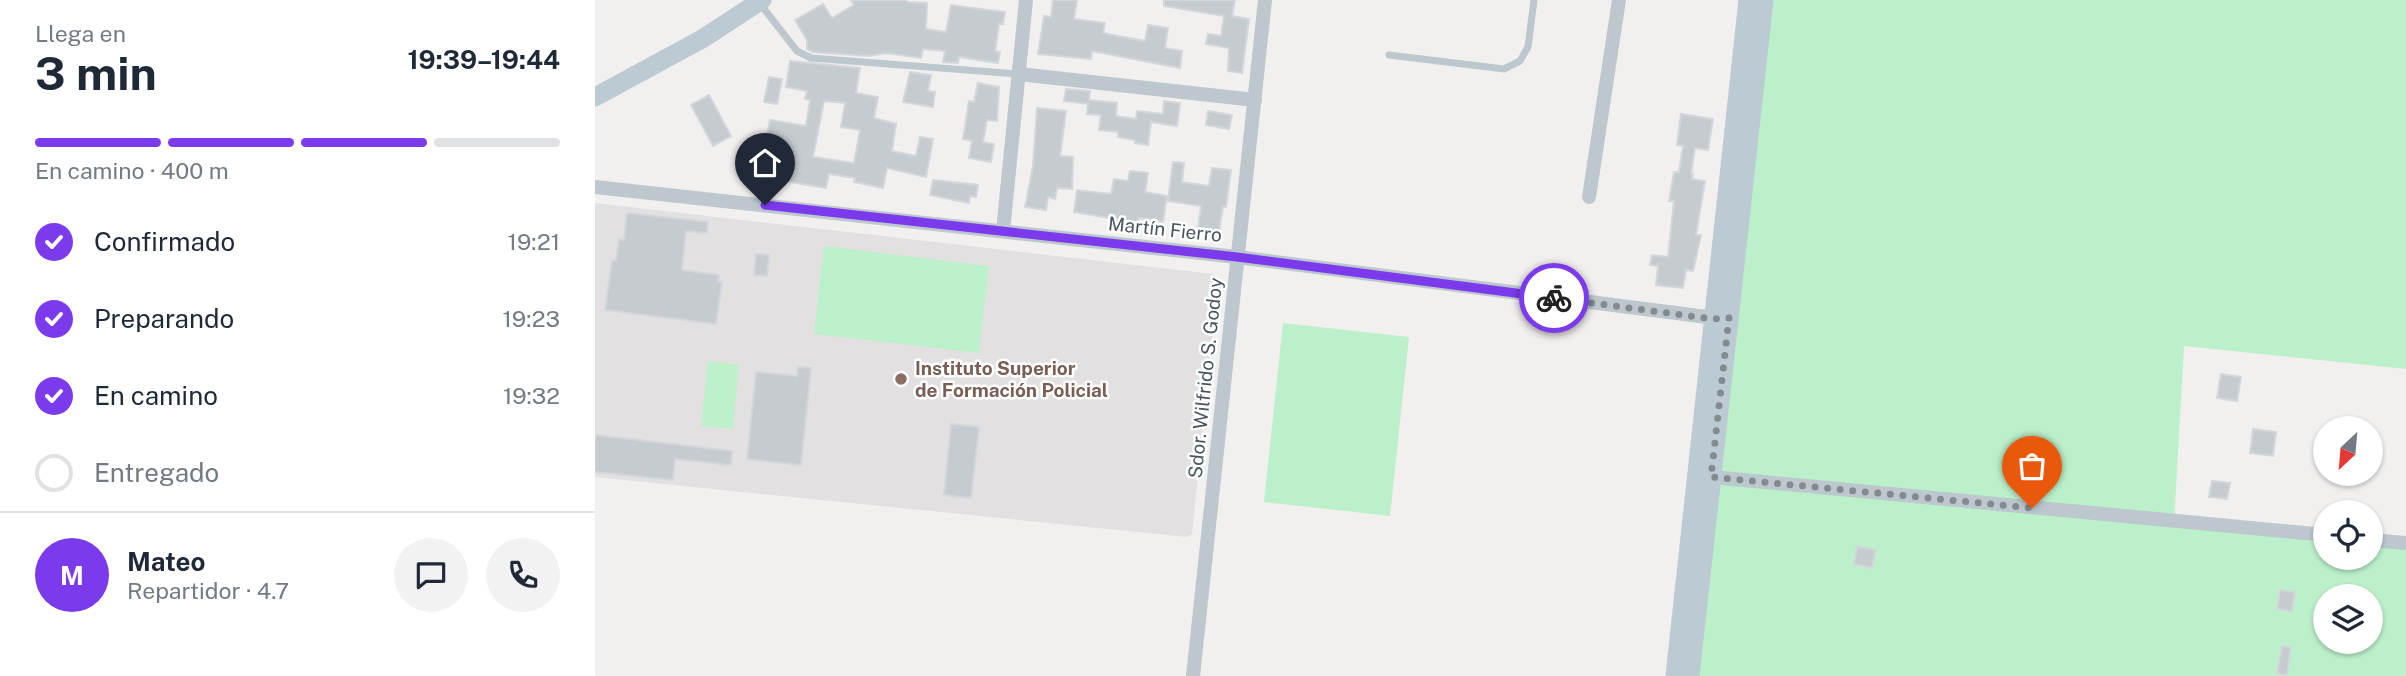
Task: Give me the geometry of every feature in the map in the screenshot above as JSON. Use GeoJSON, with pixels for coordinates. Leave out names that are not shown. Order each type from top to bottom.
{"type":"FeatureCollection","features":[{"type":"Feature","properties":{"kind":"main road"},"geometry":{"type":"LineString","coordinates":[[1690,676],[1711,477],[1721,319],[1748,0]]}},
{"type":"Feature","properties":{"kind":"main road"},"geometry":{"type":"LineString","coordinates":[[1675,676],[1764,0]]}},
{"type":"Feature","properties":{"kind":"main road"},"geometry":{"type":"LineString","coordinates":[[595,97],[702,39],[760,1]]}},
{"type":"Feature","properties":{"kind":"street"},"geometry":{"type":"LineString","coordinates":[[1003,230],[1026,0]]}},
{"type":"Feature","properties":{"kind":"street","name":"Sdor. Wilfrido S. Godoy"},"geometry":{"type":"LineString","coordinates":[[1193,676],[1265,0]]}},
{"type":"Feature","properties":{"kind":"street"},"geometry":{"type":"LineString","coordinates":[[1589,197],[1619,0]]}},
{"type":"Feature","properties":{"kind":"street"},"geometry":{"type":"LineString","coordinates":[[1019,74],[1255,100]]}},
{"type":"Feature","properties":{"kind":"street","name":"Martín Fierro"},"geometry":{"type":"LineString","coordinates":[[595,187],[1237,257],[1721,319]]}},
{"type":"Feature","properties":{"kind":"street"},"geometry":{"type":"LineString","coordinates":[[1711,477],[2313,535]]}},
{"type":"Feature","properties":{"kind":"street"},"geometry":{"type":"LineString","coordinates":[[2383,541],[2406,543]]}},
{"type":"Feature","properties":{"kind":"lane"},"geometry":{"type":"LineString","coordinates":[[1389,55],[1504,69],[1520,61],[1528,47],[1534,0]]}},
{"type":"Feature","properties":{"kind":"lane"},"geometry":{"type":"LineString","coordinates":[[760,1],[797,51],[811,58],[1019,74]]}},
{"type":"Feature","properties":{"kind":"shaded area","name":"Instituto Superior de Formación Policial"},"geometry":{"type":"Polygon","coordinates":[[[595,203],[1213,274],[1218,282],[1192,534],[1187,537],[595,477],[595,203]]]}},
{"type":"Feature","properties":{"kind":"green space"},"geometry":{"type":"Polygon","coordinates":[[[1763,0],[2406,0],[2406,369],[2184,346],[2174,524],[2313,537],[2313,570],[2383,570],[2383,543],[2406,545],[2406,676],[1691,676],[1763,0]]]}},
{"type":"Feature","properties":{"kind":"green space"},"geometry":{"type":"Polygon","coordinates":[[[824,246],[989,266],[979,353],[814,334],[824,246]]]}},
{"type":"Feature","properties":{"kind":"green space"},"geometry":{"type":"Polygon","coordinates":[[[1283,323],[1409,337],[1390,516],[1264,502],[1283,323]]]}},
{"type":"Feature","properties":{"kind":"green space"},"geometry":{"type":"Polygon","coordinates":[[[708,361],[739,365],[733,429],[701,426],[708,361]]]}},
{"type":"Feature","properties":{"kind":"building"},"geometry":{"type":"Polygon","coordinates":[[[851,0],[906,0],[927,3],[926,29],[946,32],[951,5],[1005,12],[1003,24],[999,24],[995,51],[1000,52],[998,63],[959,57],[958,63],[943,62],[945,51],[923,49],[921,58],[886,53],[869,56],[813,52],[807,49],[807,40],[795,20],[823,4],[832,18],[854,5],[851,0]]]}},
{"type":"Feature","properties":{"kind":"building"},"geometry":{"type":"Polygon","coordinates":[[[1053,0],[1077,0],[1074,19],[1105,23],[1103,33],[1145,41],[1148,25],[1168,28],[1165,48],[1182,51],[1180,68],[1092,51],[1091,59],[1038,54],[1044,16],[1051,17],[1053,0]]]}},
{"type":"Feature","properties":{"kind":"building"},"geometry":{"type":"Polygon","coordinates":[[[1164,0],[1235,0],[1232,16],[1249,19],[1242,73],[1228,71],[1229,48],[1206,44],[1208,34],[1221,36],[1224,16],[1164,6],[1164,0]]]}},
{"type":"Feature","properties":{"kind":"building"},"geometry":{"type":"Polygon","coordinates":[[[790,61],[860,68],[856,93],[878,97],[874,118],[896,124],[892,151],[916,156],[920,137],[933,139],[926,177],[887,168],[883,188],[854,182],[855,178],[829,174],[826,188],[754,176],[761,134],[767,136],[770,120],[806,126],[810,100],[805,99],[807,91],[786,87],[790,61]],[[824,101],[813,157],[854,163],[860,130],[841,127],[845,103],[824,101]]]}},
{"type":"Feature","properties":{"kind":"building"},"geometry":{"type":"Polygon","coordinates":[[[910,72],[931,75],[928,91],[935,92],[933,107],[903,102],[910,72]]]}},
{"type":"Feature","properties":{"kind":"building"},"geometry":{"type":"Polygon","coordinates":[[[769,77],[782,79],[777,104],[764,102],[769,77]]]}},
{"type":"Feature","properties":{"kind":"building"},"geometry":{"type":"Polygon","coordinates":[[[978,83],[999,87],[997,121],[987,120],[983,142],[994,144],[991,162],[969,158],[972,141],[963,139],[969,101],[974,102],[978,83]]]}},
{"type":"Feature","properties":{"kind":"building"},"geometry":{"type":"Polygon","coordinates":[[[1066,89],[1090,91],[1089,100],[1117,103],[1116,116],[1136,119],[1137,111],[1163,114],[1164,101],[1180,103],[1177,126],[1151,122],[1148,145],[1135,143],[1135,140],[1118,137],[1118,132],[1099,130],[1101,115],[1087,114],[1088,104],[1064,101],[1066,89]]]}},
{"type":"Feature","properties":{"kind":"building"},"geometry":{"type":"Polygon","coordinates":[[[709,95],[731,136],[713,146],[691,105],[709,95]]]}},
{"type":"Feature","properties":{"kind":"building"},"geometry":{"type":"Polygon","coordinates":[[[1037,108],[1066,111],[1060,156],[1073,157],[1072,189],[1057,188],[1055,199],[1048,197],[1046,210],[1025,207],[1033,166],[1037,108]]]}},
{"type":"Feature","properties":{"kind":"building"},"geometry":{"type":"Polygon","coordinates":[[[1208,111],[1232,115],[1229,129],[1206,125],[1208,111]]]}},
{"type":"Feature","properties":{"kind":"building"},"geometry":{"type":"Polygon","coordinates":[[[1681,114],[1713,119],[1708,150],[1695,148],[1692,179],[1705,181],[1696,235],[1701,235],[1693,271],[1686,270],[1683,288],[1656,285],[1658,266],[1650,265],[1652,255],[1668,257],[1674,201],[1669,201],[1674,172],[1679,172],[1683,146],[1677,145],[1681,114]]]}},
{"type":"Feature","properties":{"kind":"building"},"geometry":{"type":"Polygon","coordinates":[[[1173,162],[1184,163],[1182,182],[1209,186],[1212,168],[1231,170],[1226,207],[1223,206],[1219,232],[1198,228],[1201,206],[1168,201],[1173,162]]]}},
{"type":"Feature","properties":{"kind":"building"},"geometry":{"type":"Polygon","coordinates":[[[1130,171],[1148,173],[1145,192],[1167,196],[1163,222],[1139,218],[1138,222],[1074,212],[1077,190],[1111,194],[1114,179],[1128,181],[1130,171]]]}},
{"type":"Feature","properties":{"kind":"building"},"geometry":{"type":"Polygon","coordinates":[[[933,180],[978,185],[976,197],[970,196],[969,203],[930,195],[933,180]]]}},
{"type":"Feature","properties":{"kind":"building"},"geometry":{"type":"Polygon","coordinates":[[[627,213],[708,222],[707,233],[686,231],[682,270],[719,275],[718,282],[722,282],[716,324],[605,310],[612,261],[616,261],[619,239],[624,240],[627,213]]]}},
{"type":"Feature","properties":{"kind":"building"},"geometry":{"type":"Polygon","coordinates":[[[756,254],[769,255],[767,276],[754,275],[756,254]]]}},
{"type":"Feature","properties":{"kind":"building"},"geometry":{"type":"Polygon","coordinates":[[[798,367],[811,368],[801,465],[747,459],[756,372],[797,376],[798,367]]]}},
{"type":"Feature","properties":{"kind":"building"},"geometry":{"type":"Polygon","coordinates":[[[2221,374],[2241,377],[2237,401],[2217,398],[2221,374]]]}},
{"type":"Feature","properties":{"kind":"building"},"geometry":{"type":"Polygon","coordinates":[[[951,424],[979,427],[971,498],[944,495],[951,424]]]}},
{"type":"Feature","properties":{"kind":"building"},"geometry":{"type":"Polygon","coordinates":[[[2253,429],[2276,432],[2273,456],[2250,453],[2253,429]]]}},
{"type":"Feature","properties":{"kind":"building"},"geometry":{"type":"Polygon","coordinates":[[[595,435],[732,451],[731,465],[675,459],[673,480],[595,472],[595,435]]]}},
{"type":"Feature","properties":{"kind":"building"},"geometry":{"type":"Polygon","coordinates":[[[2212,481],[2230,483],[2227,499],[2209,497],[2212,481]]]}},
{"type":"Feature","properties":{"kind":"building"},"geometry":{"type":"Polygon","coordinates":[[[1857,546],[1876,550],[1872,568],[1854,564],[1857,546]]]}},
{"type":"Feature","properties":{"kind":"building"},"geometry":{"type":"Polygon","coordinates":[[[2280,590],[2295,592],[2292,611],[2277,609],[2280,590]]]}},
{"type":"Feature","properties":{"kind":"building"},"geometry":{"type":"Polygon","coordinates":[[[2282,646],[2291,647],[2287,675],[2277,673],[2282,646]]]}},
{"type":"Feature","properties":{"kind":"way so far"},"geometry":{"type":"LineString","coordinates":[[1554,298],[1713,319],[1729,318],[1711,477],[2032,508]]}},
{"type":"Feature","properties":{"kind":"place","name":"Instituto Superior de Formación Policial"},"geometry":{"type":"Point","coordinates":[901,379]}},
{"type":"Feature","properties":{"kind":"route"},"geometry":{"type":"LineString","coordinates":[[765,205],[1237,257],[1554,298]]}}]}
